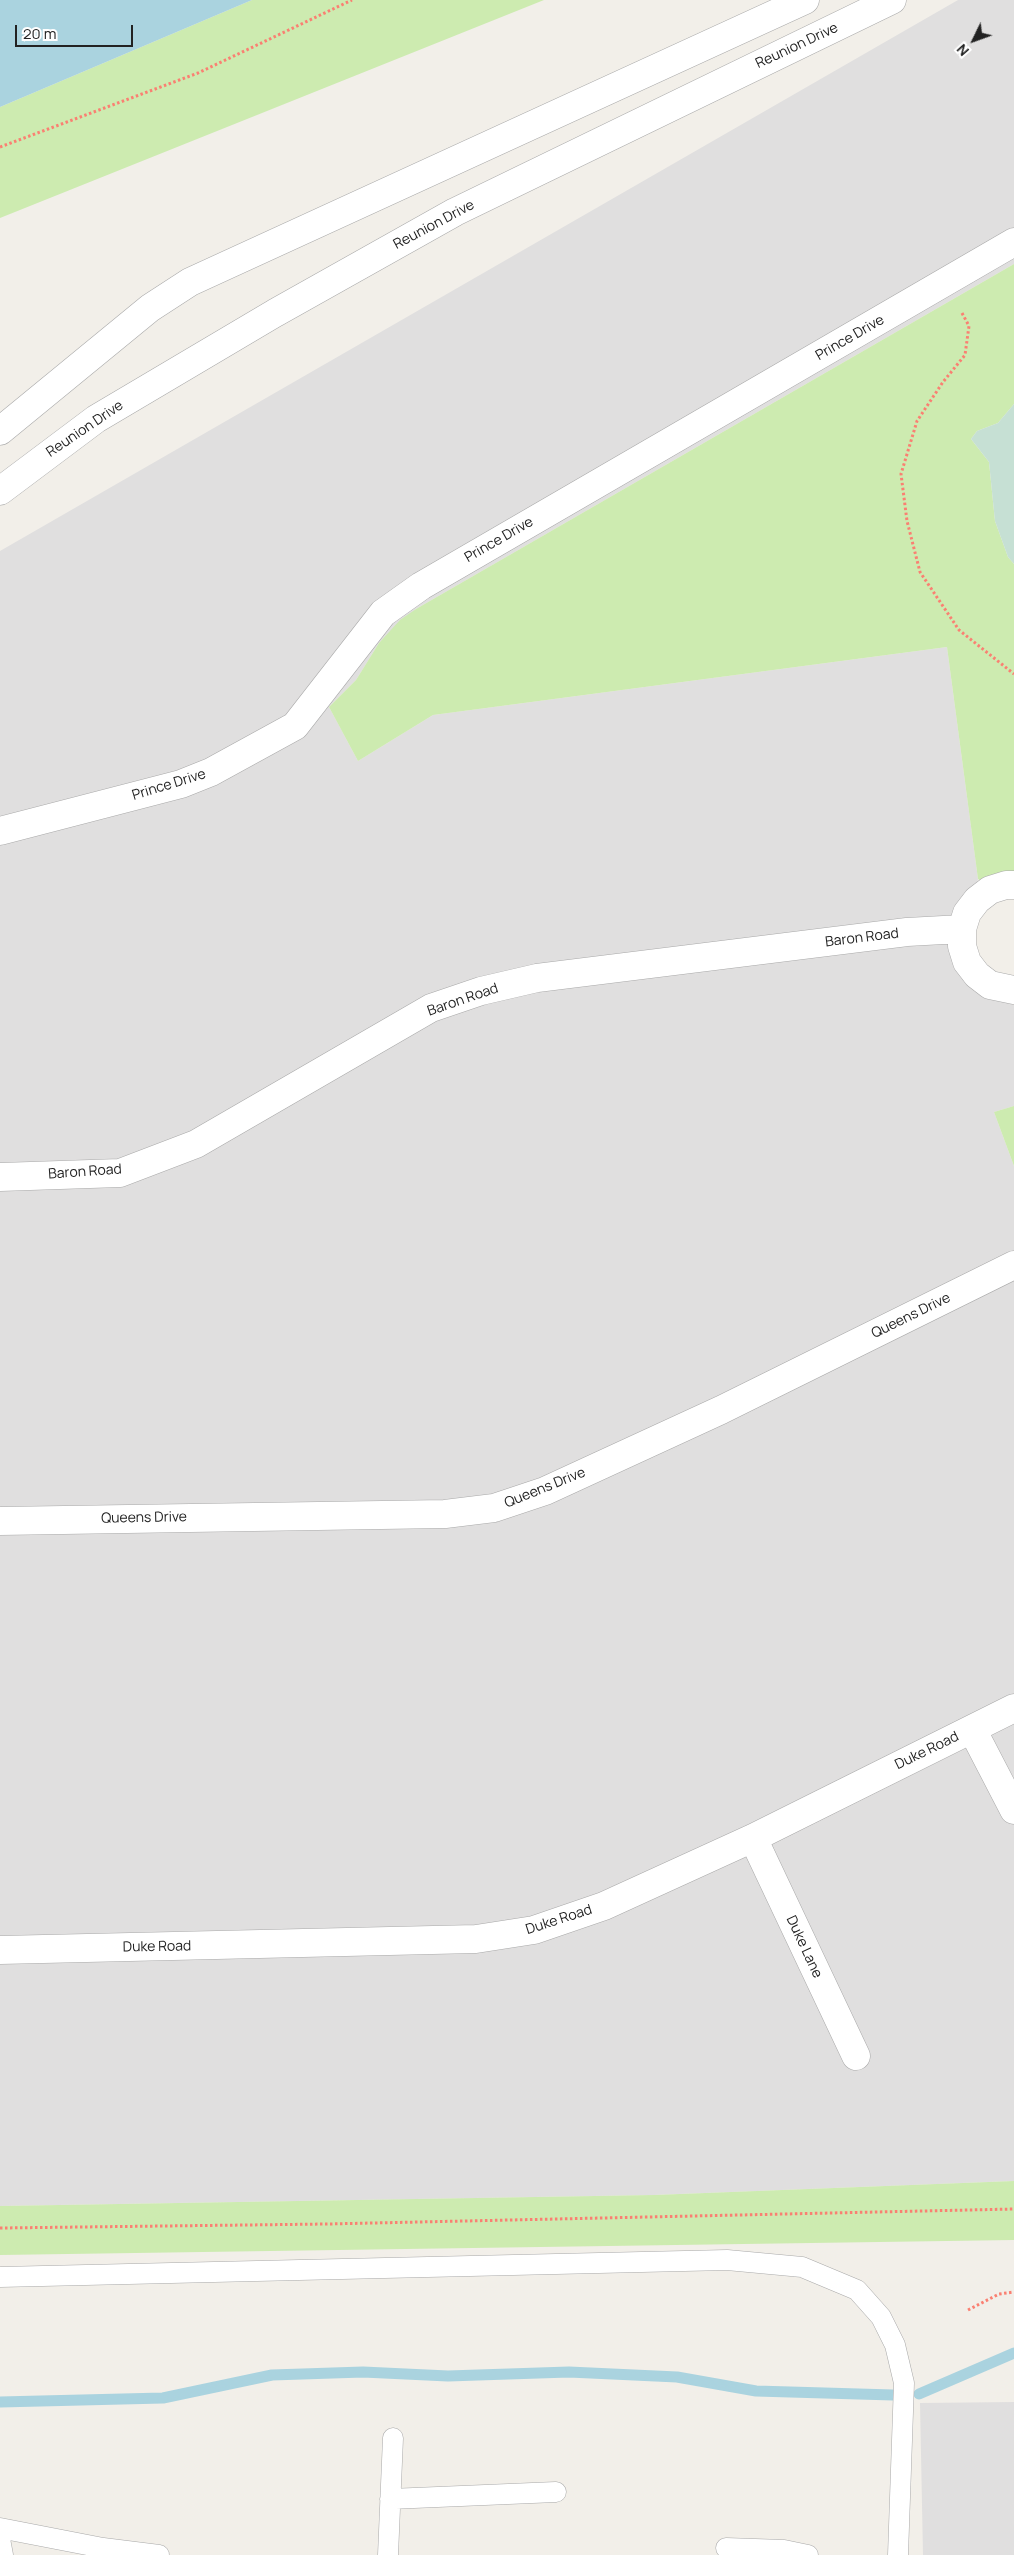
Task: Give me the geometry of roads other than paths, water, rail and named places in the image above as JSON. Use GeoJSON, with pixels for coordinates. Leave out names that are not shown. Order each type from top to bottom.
{"type":"FeatureCollection","features":[{"type":"Feature","properties":{"kind":"street"},"geometry":{"type":"LineString","coordinates":[[0,431],[150,308],[190,282],[805,0]]}},
{"type":"Feature","properties":{"kind":"street","name":"Reunion Drive"},"geometry":{"type":"LineString","coordinates":[[0,491],[96,419],[291,304],[455,212],[892,0]]}},
{"type":"Feature","properties":{"kind":"street","name":"Prince Drive"},"geometry":{"type":"LineString","coordinates":[[0,831],[181,784],[211,772],[295,726],[383,613],[421,586],[1014,242]]}},
{"type":"Feature","properties":{"kind":"street"},"geometry":{"type":"LineString","coordinates":[[1014,885],[1006,885],[990,890],[977,900],[967,913],[962,929],[962,946],[967,962],[977,975],[990,985],[1014,990]]}},
{"type":"Feature","properties":{"kind":"street","name":"Baron Road"},"geometry":{"type":"LineString","coordinates":[[0,1177],[120,1173],[188,1147],[431,1008],[480,991],[546,977],[897,933],[962,929]]}},
{"type":"Feature","properties":{"kind":"street","name":"Queens Drive"},"geometry":{"type":"LineString","coordinates":[[0,1521],[445,1514],[494,1508],[546,1491],[722,1410],[1014,1265]]}},
{"type":"Feature","properties":{"kind":"street","name":"Duke Road"},"geometry":{"type":"LineString","coordinates":[[0,1950],[476,1939],[534,1930],[604,1906],[753,1838],[1014,1708]]}},
{"type":"Feature","properties":{"kind":"street"},"geometry":{"type":"LineString","coordinates":[[972,1729],[1014,1810]]}},
{"type":"Feature","properties":{"kind":"street","name":"Duke Lane"},"geometry":{"type":"LineString","coordinates":[[753,1838],[856,2056]]}},
{"type":"Feature","properties":{"kind":"lane"},"geometry":{"type":"LineString","coordinates":[[0,2277],[727,2260],[802,2266],[857,2290],[881,2317],[895,2345],[904,2383],[898,2555]]}},
{"type":"Feature","properties":{"kind":"lane"},"geometry":{"type":"LineString","coordinates":[[388,2555],[393,2438]]}},
{"type":"Feature","properties":{"kind":"lane"},"geometry":{"type":"LineString","coordinates":[[390,2499],[556,2492]]}},
{"type":"Feature","properties":{"kind":"lane"},"geometry":{"type":"LineString","coordinates":[[0,2528],[103,2548],[158,2555]]}},
{"type":"Feature","properties":{"kind":"lane"},"geometry":{"type":"LineString","coordinates":[[0,2539],[3,2555]]}},
{"type":"Feature","properties":{"kind":"lane"},"geometry":{"type":"LineString","coordinates":[[726,2548],[784,2550],[808,2555]]}},
{"type":"Feature","properties":{"kind":"water"},"geometry":{"type":"Polygon","coordinates":[[[0,0],[252,0],[0,107],[0,0]]]}},
{"type":"Feature","properties":{"kind":"waterway"},"geometry":{"type":"LineString","coordinates":[[919,2394],[1014,2353]]}},
{"type":"Feature","properties":{"kind":"waterway"},"geometry":{"type":"LineString","coordinates":[[0,2402],[163,2398],[272,2375],[363,2372],[448,2376],[569,2372],[677,2377],[756,2391],[893,2395]]}}]}
